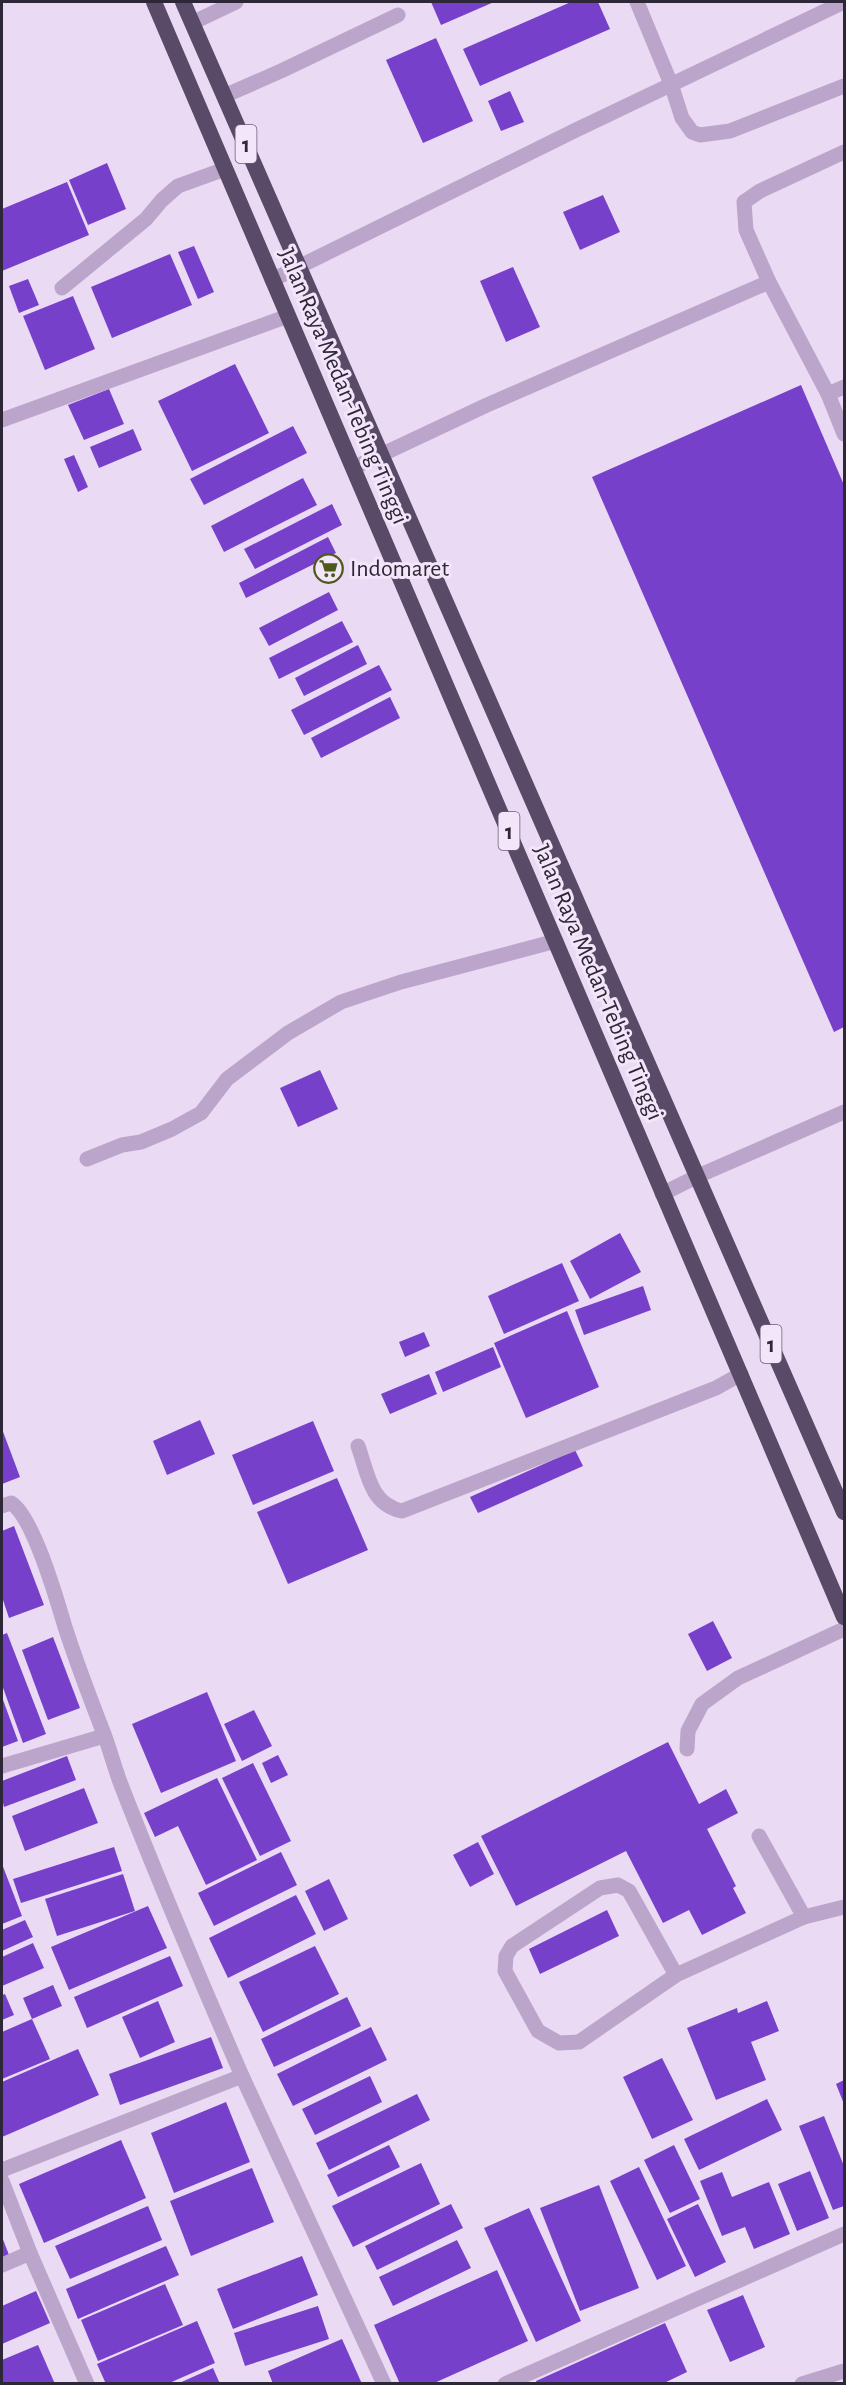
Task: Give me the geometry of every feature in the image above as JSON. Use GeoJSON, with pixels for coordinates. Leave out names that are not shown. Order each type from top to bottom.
{"type":"FeatureCollection","features":[{"type":"Feature","properties":{"kind":"highway","name":"Jalan Raya Medan-Tebing Tinggi"},"geometry":{"type":"LineString","coordinates":[[154,2],[844,1617]]}},
{"type":"Feature","properties":{"kind":"highway","name":"Jalan Raya Medan-Tebing Tinggi"},"geometry":{"type":"LineString","coordinates":[[183,2],[844,1512]]}},
{"type":"Feature","properties":{"kind":"street"},"geometry":{"type":"LineString","coordinates":[[192,23],[236,2]]}},
{"type":"Feature","properties":{"kind":"street"},"geometry":{"type":"LineString","coordinates":[[638,2],[682,118],[692,132],[700,135],[730,131],[844,86]]}},
{"type":"Feature","properties":{"kind":"street"},"geometry":{"type":"LineString","coordinates":[[272,280],[671,84],[844,2]]}},
{"type":"Feature","properties":{"kind":"street"},"geometry":{"type":"LineString","coordinates":[[224,96],[398,15]]}},
{"type":"Feature","properties":{"kind":"street"},"geometry":{"type":"LineString","coordinates":[[844,152],[760,191],[744,202],[746,230],[769,282],[828,394],[844,434]]}},
{"type":"Feature","properties":{"kind":"street"},"geometry":{"type":"LineString","coordinates":[[62,288],[146,219],[178,186],[225,169]]}},
{"type":"Feature","properties":{"kind":"street"},"geometry":{"type":"LineString","coordinates":[[353,468],[381,453],[769,282]]}},
{"type":"Feature","properties":{"kind":"street"},"geometry":{"type":"LineString","coordinates":[[2,420],[288,316]]}},
{"type":"Feature","properties":{"kind":"street"},"geometry":{"type":"LineString","coordinates":[[828,394],[844,387]]}},
{"type":"Feature","properties":{"kind":"street"},"geometry":{"type":"LineString","coordinates":[[87,1160],[122,1145],[141,1142],[201,1113],[227,1079],[288,1033],[341,1002],[402,982],[556,941]]}},
{"type":"Feature","properties":{"kind":"street"},"geometry":{"type":"LineString","coordinates":[[662,1194],[844,1112]]}},
{"type":"Feature","properties":{"kind":"street"},"geometry":{"type":"LineString","coordinates":[[358,1446],[377,1497],[389,1508],[402,1511],[716,1388],[741,1374]]}},
{"type":"Feature","properties":{"kind":"street"},"geometry":{"type":"LineString","coordinates":[[2,1506],[11,1503],[18,1507],[28,1523],[118,1779],[166,1897],[242,2076],[384,2384]]}},
{"type":"Feature","properties":{"kind":"street"},"geometry":{"type":"LineString","coordinates":[[687,1749],[688,1731],[702,1704],[738,1678],[844,1629]]}},
{"type":"Feature","properties":{"kind":"street"},"geometry":{"type":"LineString","coordinates":[[2,1766],[104,1736]]}},
{"type":"Feature","properties":{"kind":"street"},"geometry":{"type":"LineString","coordinates":[[759,1836],[804,1917]]}},
{"type":"Feature","properties":{"kind":"street"},"geometry":{"type":"LineString","coordinates":[[676,1975],[629,1891],[618,1885],[600,1888],[512,1946],[506,1956],[505,1971],[538,2031],[559,2043],[579,2042],[676,1975],[804,1917],[844,1907]]}},
{"type":"Feature","properties":{"kind":"street"},"geometry":{"type":"LineString","coordinates":[[2,2170],[242,2076]]}},
{"type":"Feature","properties":{"kind":"street"},"geometry":{"type":"LineString","coordinates":[[2,2181],[30,2253],[87,2384]]}},
{"type":"Feature","properties":{"kind":"street"},"geometry":{"type":"LineString","coordinates":[[505,2384],[844,2234]]}},
{"type":"Feature","properties":{"kind":"street"},"geometry":{"type":"LineString","coordinates":[[2,2265],[30,2253]]}},
{"type":"Feature","properties":{"kind":"street"},"geometry":{"type":"LineString","coordinates":[[802,2384],[844,2371]]}},
{"type":"Feature","properties":{"kind":"building"},"geometry":{"type":"Polygon","coordinates":[[[431,2],[494,2],[441,25],[431,2]]]}},
{"type":"Feature","properties":{"kind":"building"},"geometry":{"type":"Polygon","coordinates":[[[571,2],[598,2],[610,29],[480,86],[463,49],[571,2]]]}},
{"type":"Feature","properties":{"kind":"building"},"geometry":{"type":"Polygon","coordinates":[[[436,38],[473,121],[423,143],[386,60],[436,38]]]}},
{"type":"Feature","properties":{"kind":"building"},"geometry":{"type":"Polygon","coordinates":[[[510,91],[524,122],[501,131],[488,101],[510,91]]]}},
{"type":"Feature","properties":{"kind":"building"},"geometry":{"type":"Polygon","coordinates":[[[107,163],[126,209],[88,225],[69,180],[107,163]]]}},
{"type":"Feature","properties":{"kind":"building"},"geometry":{"type":"Polygon","coordinates":[[[67,182],[89,235],[2,271],[2,209],[67,182]]]}},
{"type":"Feature","properties":{"kind":"building"},"geometry":{"type":"Polygon","coordinates":[[[603,195],[620,232],[580,250],[563,212],[603,195]]]}},
{"type":"Feature","properties":{"kind":"building"},"geometry":{"type":"Polygon","coordinates":[[[194,246],[214,292],[198,299],[178,252],[194,246]]]}},
{"type":"Feature","properties":{"kind":"building"},"geometry":{"type":"Polygon","coordinates":[[[170,254],[192,305],[112,338],[91,287],[170,254]]]}},
{"type":"Feature","properties":{"kind":"building"},"geometry":{"type":"Polygon","coordinates":[[[513,267],[540,327],[506,342],[480,281],[513,267]]]}},
{"type":"Feature","properties":{"kind":"building"},"geometry":{"type":"Polygon","coordinates":[[[28,279],[39,305],[19,313],[9,286],[28,279]]]}},
{"type":"Feature","properties":{"kind":"building"},"geometry":{"type":"Polygon","coordinates":[[[73,296],[95,349],[45,370],[23,316],[73,296]]]}},
{"type":"Feature","properties":{"kind":"building"},"geometry":{"type":"Polygon","coordinates":[[[235,364],[269,433],[192,471],[158,401],[235,364]]]}},
{"type":"Feature","properties":{"kind":"building"},"geometry":{"type":"Polygon","coordinates":[[[801,385],[844,485],[844,1027],[834,1032],[592,477],[801,385]]]}},
{"type":"Feature","properties":{"kind":"building"},"geometry":{"type":"Polygon","coordinates":[[[109,389],[124,424],[84,440],[68,405],[109,389]]]}},
{"type":"Feature","properties":{"kind":"building"},"geometry":{"type":"Polygon","coordinates":[[[293,426],[307,453],[204,505],[190,479],[293,426]]]}},
{"type":"Feature","properties":{"kind":"building"},"geometry":{"type":"Polygon","coordinates":[[[133,429],[142,450],[99,468],[90,447],[133,429]]]}},
{"type":"Feature","properties":{"kind":"building"},"geometry":{"type":"Polygon","coordinates":[[[74,455],[88,487],[78,492],[64,459],[74,455]]]}},
{"type":"Feature","properties":{"kind":"building"},"geometry":{"type":"Polygon","coordinates":[[[303,478],[317,505],[224,552],[211,526],[303,478]]]}},
{"type":"Feature","properties":{"kind":"building"},"geometry":{"type":"Polygon","coordinates":[[[332,504],[342,525],[255,569],[244,549],[332,504]]]}},
{"type":"Feature","properties":{"kind":"building"},"geometry":{"type":"Polygon","coordinates":[[[328,537],[336,553],[246,598],[239,583],[328,537]]]}},
{"type":"Feature","properties":{"kind":"building"},"geometry":{"type":"Polygon","coordinates":[[[329,592],[338,610],[269,646],[259,628],[329,592]]]}},
{"type":"Feature","properties":{"kind":"building"},"geometry":{"type":"Polygon","coordinates":[[[342,621],[353,642],[279,679],[269,658],[342,621]]]}},
{"type":"Feature","properties":{"kind":"building"},"geometry":{"type":"Polygon","coordinates":[[[358,645],[367,664],[304,696],[295,678],[358,645]]]}},
{"type":"Feature","properties":{"kind":"building"},"geometry":{"type":"Polygon","coordinates":[[[379,665],[392,690],[304,735],[291,710],[379,665]]]}},
{"type":"Feature","properties":{"kind":"building"},"geometry":{"type":"Polygon","coordinates":[[[390,697],[400,718],[321,758],[311,738],[390,697]]]}},
{"type":"Feature","properties":{"kind":"building"},"geometry":{"type":"Polygon","coordinates":[[[320,1070],[338,1109],[298,1127],[280,1088],[320,1070]]]}},
{"type":"Feature","properties":{"kind":"building"},"geometry":{"type":"Polygon","coordinates":[[[620,1233],[641,1272],[590,1299],[570,1261],[620,1233]]]}},
{"type":"Feature","properties":{"kind":"building"},"geometry":{"type":"Polygon","coordinates":[[[562,1263],[579,1301],[504,1334],[488,1296],[562,1263]]]}},
{"type":"Feature","properties":{"kind":"building"},"geometry":{"type":"Polygon","coordinates":[[[643,1286],[651,1310],[584,1335],[575,1310],[643,1286]]]}},
{"type":"Feature","properties":{"kind":"building"},"geometry":{"type":"Polygon","coordinates":[[[567,1311],[599,1387],[526,1418],[494,1343],[567,1311]]]}},
{"type":"Feature","properties":{"kind":"building"},"geometry":{"type":"Polygon","coordinates":[[[424,1332],[430,1346],[405,1357],[399,1342],[424,1332]]]}},
{"type":"Feature","properties":{"kind":"building"},"geometry":{"type":"Polygon","coordinates":[[[493,1347],[501,1367],[443,1392],[435,1372],[493,1347]]]}},
{"type":"Feature","properties":{"kind":"building"},"geometry":{"type":"Polygon","coordinates":[[[429,1374],[437,1394],[390,1414],[381,1394],[429,1374]]]}},
{"type":"Feature","properties":{"kind":"building"},"geometry":{"type":"Polygon","coordinates":[[[200,1420],[215,1454],[167,1475],[153,1441],[200,1420]]]}},
{"type":"Feature","properties":{"kind":"building"},"geometry":{"type":"Polygon","coordinates":[[[313,1421],[334,1471],[253,1505],[232,1455],[313,1421]]]}},
{"type":"Feature","properties":{"kind":"building"},"geometry":{"type":"Polygon","coordinates":[[[2,1429],[20,1477],[2,1484],[2,1429]]]}},
{"type":"Feature","properties":{"kind":"building"},"geometry":{"type":"Polygon","coordinates":[[[575,1450],[583,1466],[478,1513],[470,1497],[575,1450]]]}},
{"type":"Feature","properties":{"kind":"building"},"geometry":{"type":"Polygon","coordinates":[[[337,1478],[368,1550],[288,1584],[257,1512],[337,1478]]]}},
{"type":"Feature","properties":{"kind":"building"},"geometry":{"type":"Polygon","coordinates":[[[14,1526],[44,1605],[9,1618],[2,1597],[2,1531],[14,1526]]]}},
{"type":"Feature","properties":{"kind":"building"},"geometry":{"type":"Polygon","coordinates":[[[713,1621],[732,1658],[707,1671],[688,1634],[713,1621]]]}},
{"type":"Feature","properties":{"kind":"building"},"geometry":{"type":"Polygon","coordinates":[[[7,1633],[46,1734],[23,1743],[2,1685],[2,1635],[7,1633]]]}},
{"type":"Feature","properties":{"kind":"building"},"geometry":{"type":"Polygon","coordinates":[[[53,1637],[80,1708],[48,1720],[22,1650],[53,1637]]]}},
{"type":"Feature","properties":{"kind":"building"},"geometry":{"type":"Polygon","coordinates":[[[207,1692],[236,1761],[161,1793],[132,1724],[207,1692]]]}},
{"type":"Feature","properties":{"kind":"building"},"geometry":{"type":"Polygon","coordinates":[[[2,1697],[18,1741],[2,1747],[2,1697]]]}},
{"type":"Feature","properties":{"kind":"building"},"geometry":{"type":"Polygon","coordinates":[[[254,1710],[272,1746],[242,1761],[224,1724],[254,1710]]]}},
{"type":"Feature","properties":{"kind":"building"},"geometry":{"type":"Polygon","coordinates":[[[668,1742],[699,1804],[726,1789],[738,1813],[707,1829],[736,1886],[733,1888],[746,1913],[702,1935],[689,1910],[663,1923],[626,1851],[516,1906],[481,1836],[668,1742]]]}},
{"type":"Feature","properties":{"kind":"building"},"geometry":{"type":"Polygon","coordinates":[[[278,1755],[288,1775],[271,1783],[262,1763],[278,1755]]]}},
{"type":"Feature","properties":{"kind":"building"},"geometry":{"type":"Polygon","coordinates":[[[67,1756],[76,1780],[4,1807],[2,1781],[67,1756]]]}},
{"type":"Feature","properties":{"kind":"building"},"geometry":{"type":"Polygon","coordinates":[[[253,1763],[291,1841],[260,1856],[222,1778],[253,1763]]]}},
{"type":"Feature","properties":{"kind":"building"},"geometry":{"type":"Polygon","coordinates":[[[217,1778],[257,1860],[206,1885],[178,1826],[155,1837],[144,1813],[217,1778]]]}},
{"type":"Feature","properties":{"kind":"building"},"geometry":{"type":"Polygon","coordinates":[[[84,1788],[98,1823],[25,1851],[12,1816],[84,1788]]]}},
{"type":"Feature","properties":{"kind":"building"},"geometry":{"type":"Polygon","coordinates":[[[478,1842],[494,1874],[470,1887],[453,1855],[478,1842]]]}},
{"type":"Feature","properties":{"kind":"building"},"geometry":{"type":"Polygon","coordinates":[[[114,1847],[122,1871],[21,1903],[13,1879],[114,1847]]]}},
{"type":"Feature","properties":{"kind":"building"},"geometry":{"type":"Polygon","coordinates":[[[281,1852],[297,1885],[214,1926],[198,1893],[281,1852]]]}},
{"type":"Feature","properties":{"kind":"building"},"geometry":{"type":"Polygon","coordinates":[[[2,1864],[22,1916],[2,1924],[2,1864]]]}},
{"type":"Feature","properties":{"kind":"building"},"geometry":{"type":"Polygon","coordinates":[[[123,1874],[135,1911],[57,1936],[45,1899],[123,1874]]]}},
{"type":"Feature","properties":{"kind":"building"},"geometry":{"type":"Polygon","coordinates":[[[329,1879],[348,1919],[324,1931],[305,1891],[329,1879]]]}},
{"type":"Feature","properties":{"kind":"building"},"geometry":{"type":"Polygon","coordinates":[[[296,1895],[316,1934],[228,1978],[209,1938],[296,1895]]]}},
{"type":"Feature","properties":{"kind":"building"},"geometry":{"type":"Polygon","coordinates":[[[148,1906],[167,1948],[69,1990],[51,1947],[148,1906]]]}},
{"type":"Feature","properties":{"kind":"building"},"geometry":{"type":"Polygon","coordinates":[[[607,1910],[619,1936],[540,1974],[529,1949],[607,1910]]]}},
{"type":"Feature","properties":{"kind":"building"},"geometry":{"type":"Polygon","coordinates":[[[25,1920],[33,1937],[2,1951],[2,1930],[25,1920]]]}},
{"type":"Feature","properties":{"kind":"building"},"geometry":{"type":"Polygon","coordinates":[[[33,1943],[44,1968],[2,1986],[2,1957],[33,1943]]]}},
{"type":"Feature","properties":{"kind":"building"},"geometry":{"type":"Polygon","coordinates":[[[315,1946],[339,1994],[263,2032],[239,1982],[315,1946]]]}},
{"type":"Feature","properties":{"kind":"building"},"geometry":{"type":"Polygon","coordinates":[[[170,1956],[183,1986],[87,2028],[74,1997],[170,1956]]]}},
{"type":"Feature","properties":{"kind":"building"},"geometry":{"type":"Polygon","coordinates":[[[53,1985],[62,2006],[32,2019],[23,1998],[53,1985]]]}},
{"type":"Feature","properties":{"kind":"building"},"geometry":{"type":"Polygon","coordinates":[[[5,1994],[14,2015],[2,2020],[2,1995],[5,1994]]]}},
{"type":"Feature","properties":{"kind":"building"},"geometry":{"type":"Polygon","coordinates":[[[347,1997],[361,2026],[274,2067],[261,2039],[347,1997]]]}},
{"type":"Feature","properties":{"kind":"building"},"geometry":{"type":"Polygon","coordinates":[[[158,2001],[175,2042],[140,2058],[122,2017],[158,2001]]]}},
{"type":"Feature","properties":{"kind":"building"},"geometry":{"type":"Polygon","coordinates":[[[767,2001],[779,2031],[751,2042],[766,2080],[716,2100],[687,2028],[737,2008],[738,2013],[767,2001]]]}},
{"type":"Feature","properties":{"kind":"building"},"geometry":{"type":"Polygon","coordinates":[[[32,2019],[50,2059],[2,2079],[2,2032],[32,2019]]]}},
{"type":"Feature","properties":{"kind":"building"},"geometry":{"type":"Polygon","coordinates":[[[371,2027],[387,2060],[293,2106],[277,2074],[371,2027]]]}},
{"type":"Feature","properties":{"kind":"building"},"geometry":{"type":"Polygon","coordinates":[[[211,2037],[223,2068],[120,2105],[109,2074],[211,2037]]]}},
{"type":"Feature","properties":{"kind":"building"},"geometry":{"type":"Polygon","coordinates":[[[78,2049],[99,2095],[2,2137],[2,2082],[78,2049]]]}},
{"type":"Feature","properties":{"kind":"building"},"geometry":{"type":"Polygon","coordinates":[[[662,2058],[693,2120],[652,2139],[623,2077],[662,2058]]]}},
{"type":"Feature","properties":{"kind":"building"},"geometry":{"type":"Polygon","coordinates":[[[370,2076],[382,2102],[315,2135],[302,2109],[370,2076]]]}},
{"type":"Feature","properties":{"kind":"building"},"geometry":{"type":"Polygon","coordinates":[[[844,2080],[844,2104],[836,2084],[844,2080]]]}},
{"type":"Feature","properties":{"kind":"building"},"geometry":{"type":"Polygon","coordinates":[[[417,2094],[430,2120],[329,2170],[316,2143],[417,2094]]]}},
{"type":"Feature","properties":{"kind":"building"},"geometry":{"type":"Polygon","coordinates":[[[767,2099],[782,2130],[699,2170],[684,2139],[767,2099]]]}},
{"type":"Feature","properties":{"kind":"building"},"geometry":{"type":"Polygon","coordinates":[[[226,2102],[250,2162],[174,2193],[151,2133],[226,2102]]]}},
{"type":"Feature","properties":{"kind":"building"},"geometry":{"type":"Polygon","coordinates":[[[824,2116],[844,2166],[844,2206],[833,2210],[799,2126],[824,2116]]]}},
{"type":"Feature","properties":{"kind":"building"},"geometry":{"type":"Polygon","coordinates":[[[121,2140],[146,2198],[44,2243],[19,2184],[121,2140]]]}},
{"type":"Feature","properties":{"kind":"building"},"geometry":{"type":"Polygon","coordinates":[[[389,2145],[400,2167],[338,2197],[327,2175],[389,2145]]]}},
{"type":"Feature","properties":{"kind":"building"},"geometry":{"type":"Polygon","coordinates":[[[674,2145],[700,2199],[670,2213],[644,2160],[674,2145]]]}},
{"type":"Feature","properties":{"kind":"building"},"geometry":{"type":"Polygon","coordinates":[[[421,2163],[440,2204],[353,2247],[332,2206],[421,2163]]]}},
{"type":"Feature","properties":{"kind":"building"},"geometry":{"type":"Polygon","coordinates":[[[639,2167],[686,2266],[657,2280],[610,2181],[639,2167]]]}},
{"type":"Feature","properties":{"kind":"building"},"geometry":{"type":"Polygon","coordinates":[[[252,2168],[274,2222],[191,2256],[170,2201],[252,2168]]]}},
{"type":"Feature","properties":{"kind":"building"},"geometry":{"type":"Polygon","coordinates":[[[810,2171],[829,2218],[797,2231],[778,2184],[810,2171]]]}},
{"type":"Feature","properties":{"kind":"building"},"geometry":{"type":"Polygon","coordinates":[[[722,2172],[732,2197],[769,2182],[790,2234],[754,2249],[745,2227],[722,2236],[700,2181],[722,2172]]]}},
{"type":"Feature","properties":{"kind":"building"},"geometry":{"type":"Polygon","coordinates":[[[599,2185],[639,2288],[580,2311],[540,2208],[599,2185]]]}},
{"type":"Feature","properties":{"kind":"building"},"geometry":{"type":"Polygon","coordinates":[[[451,2204],[463,2228],[377,2270],[365,2246],[451,2204]]]}},
{"type":"Feature","properties":{"kind":"building"},"geometry":{"type":"Polygon","coordinates":[[[698,2204],[726,2262],[695,2277],[667,2219],[698,2204]]]}},
{"type":"Feature","properties":{"kind":"building"},"geometry":{"type":"Polygon","coordinates":[[[148,2206],[162,2240],[70,2279],[55,2246],[148,2206]]]}},
{"type":"Feature","properties":{"kind":"building"},"geometry":{"type":"Polygon","coordinates":[[[529,2208],[581,2321],[536,2342],[484,2228],[529,2208]]]}},
{"type":"Feature","properties":{"kind":"building"},"geometry":{"type":"Polygon","coordinates":[[[2,2237],[11,2260],[2,2263],[2,2237]]]}},
{"type":"Feature","properties":{"kind":"building"},"geometry":{"type":"Polygon","coordinates":[[[457,2240],[471,2268],[393,2306],[379,2277],[457,2240]]]}},
{"type":"Feature","properties":{"kind":"building"},"geometry":{"type":"Polygon","coordinates":[[[166,2246],[179,2275],[78,2319],[66,2289],[166,2246]]]}},
{"type":"Feature","properties":{"kind":"building"},"geometry":{"type":"Polygon","coordinates":[[[302,2256],[318,2295],[233,2329],[217,2289],[302,2256]]]}},
{"type":"Feature","properties":{"kind":"building"},"geometry":{"type":"Polygon","coordinates":[[[497,2270],[528,2341],[432,2384],[400,2384],[374,2325],[497,2270]]]}},
{"type":"Feature","properties":{"kind":"building"},"geometry":{"type":"Polygon","coordinates":[[[165,2284],[183,2325],[98,2361],[81,2320],[165,2284]]]}},
{"type":"Feature","properties":{"kind":"building"},"geometry":{"type":"Polygon","coordinates":[[[36,2291],[50,2323],[2,2344],[2,2306],[36,2291]]]}},
{"type":"Feature","properties":{"kind":"building"},"geometry":{"type":"Polygon","coordinates":[[[743,2295],[765,2347],[730,2362],[707,2310],[743,2295]]]}},
{"type":"Feature","properties":{"kind":"building"},"geometry":{"type":"Polygon","coordinates":[[[318,2306],[329,2339],[245,2366],[234,2333],[318,2306]]]}},
{"type":"Feature","properties":{"kind":"building"},"geometry":{"type":"Polygon","coordinates":[[[197,2321],[215,2363],[167,2384],[106,2384],[97,2364],[197,2321]]]}},
{"type":"Feature","properties":{"kind":"building"},"geometry":{"type":"Polygon","coordinates":[[[665,2323],[687,2372],[662,2384],[537,2384],[536,2381],[665,2323]]]}},
{"type":"Feature","properties":{"kind":"building"},"geometry":{"type":"Polygon","coordinates":[[[342,2339],[362,2384],[273,2384],[268,2371],[342,2339]]]}},
{"type":"Feature","properties":{"kind":"building"},"geometry":{"type":"Polygon","coordinates":[[[38,2345],[55,2384],[2,2384],[2,2360],[38,2345]]]}},
{"type":"Feature","properties":{"kind":"building"},"geometry":{"type":"Polygon","coordinates":[[[213,2368],[220,2384],[177,2384],[213,2368]]]}},
{"type":"Feature","properties":{"kind":"place","name":"Indomaret"},"geometry":{"type":"Point","coordinates":[329,568]}}]}
